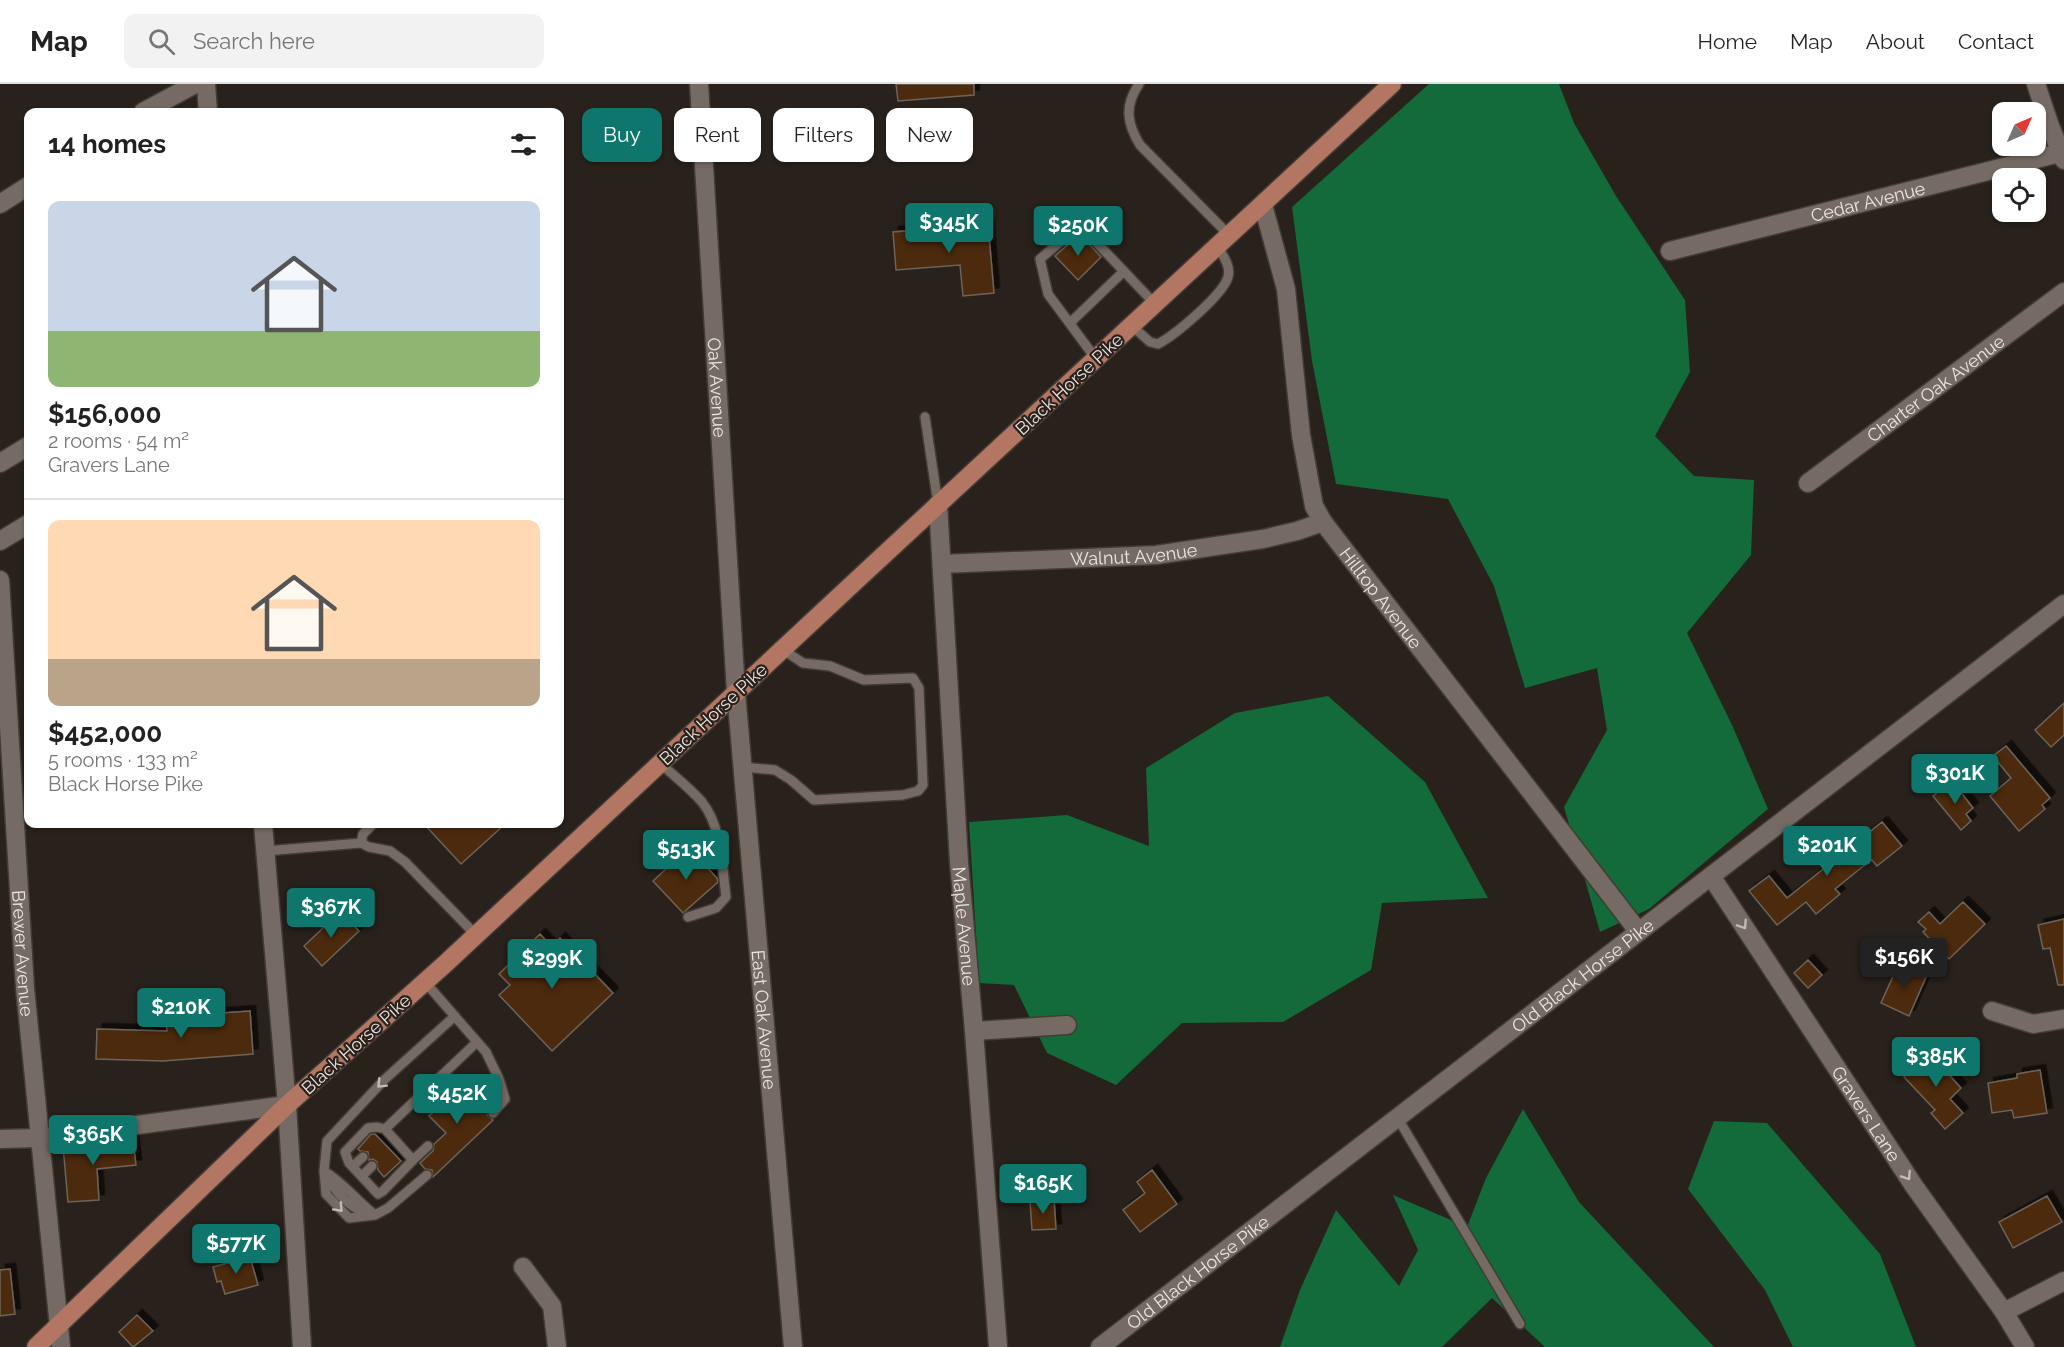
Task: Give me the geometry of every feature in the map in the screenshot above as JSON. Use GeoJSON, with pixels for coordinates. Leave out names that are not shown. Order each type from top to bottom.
{"type":"FeatureCollection","features":[{"type":"Feature","properties":{"kind":"main road","name":"Black Horse Pike"},"geometry":{"type":"LineString","coordinates":[[36,1347],[287,1105],[476,935],[1392,84]]}},
{"type":"Feature","properties":{"kind":"street"},"geometry":{"type":"LineString","coordinates":[[150,108],[195,84]]}},
{"type":"Feature","properties":{"kind":"street"},"geometry":{"type":"LineString","coordinates":[[206,84],[208,108]]}},
{"type":"Feature","properties":{"kind":"street","name":"Oak Avenue"},"geometry":{"type":"LineString","coordinates":[[699,84],[736,692]]}},
{"type":"Feature","properties":{"kind":"street"},"geometry":{"type":"LineString","coordinates":[[2036,84],[2063,155]]}},
{"type":"Feature","properties":{"kind":"street","name":"Cedar Avenue"},"geometry":{"type":"LineString","coordinates":[[1670,251],[2063,155]]}},
{"type":"Feature","properties":{"kind":"street"},"geometry":{"type":"LineString","coordinates":[[0,204],[24,189]]}},
{"type":"Feature","properties":{"kind":"street","name":"Hilltop Avenue"},"geometry":{"type":"LineString","coordinates":[[1263,205],[1286,289],[1301,435],[1314,506],[1323,522],[1638,931]]}},
{"type":"Feature","properties":{"kind":"street","name":"Charter Oak Avenue"},"geometry":{"type":"LineString","coordinates":[[1808,483],[2064,292]]}},
{"type":"Feature","properties":{"kind":"street"},"geometry":{"type":"LineString","coordinates":[[0,463],[24,448]]}},
{"type":"Feature","properties":{"kind":"street","name":"Maple Avenue"},"geometry":{"type":"LineString","coordinates":[[938,504],[959,861],[998,1347]]}},
{"type":"Feature","properties":{"kind":"street","name":"Walnut Avenue"},"geometry":{"type":"LineString","coordinates":[[942,564],[1156,555],[1263,539],[1323,522]]}},
{"type":"Feature","properties":{"kind":"street"},"geometry":{"type":"LineString","coordinates":[[0,541],[24,526]]}},
{"type":"Feature","properties":{"kind":"street","name":"Brewer Avenue"},"geometry":{"type":"LineString","coordinates":[[0,580],[25,988],[61,1347]]}},
{"type":"Feature","properties":{"kind":"street","name":"Old Black Horse Pike"},"geometry":{"type":"LineString","coordinates":[[1100,1347],[2064,604]]}},
{"type":"Feature","properties":{"kind":"street","name":"East Oak Avenue"},"geometry":{"type":"LineString","coordinates":[[736,692],[794,1347]]}},
{"type":"Feature","properties":{"kind":"street"},"geometry":{"type":"LineString","coordinates":[[263,828],[287,1105],[302,1347]]}},
{"type":"Feature","properties":{"kind":"street","name":"Gravers Lane"},"geometry":{"type":"LineString","coordinates":[[1711,876],[1914,1186],[2004,1312],[2025,1347]]}},
{"type":"Feature","properties":{"kind":"street"},"geometry":{"type":"LineString","coordinates":[[1992,1011],[2033,1024],[2064,1019]]}},
{"type":"Feature","properties":{"kind":"street"},"geometry":{"type":"LineString","coordinates":[[974,1031],[1067,1025]]}},
{"type":"Feature","properties":{"kind":"street"},"geometry":{"type":"LineString","coordinates":[[0,1139],[40,1138],[287,1105]]}},
{"type":"Feature","properties":{"kind":"street"},"geometry":{"type":"LineString","coordinates":[[523,1266],[552,1306],[557,1347]]}},
{"type":"Feature","properties":{"kind":"street"},"geometry":{"type":"LineString","coordinates":[[2004,1312],[2064,1281]]}},
{"type":"Feature","properties":{"kind":"lane"},"geometry":{"type":"LineString","coordinates":[[1132,326],[1150,342],[1158,344],[1166,340],[1200,312],[1218,293],[1228,277],[1224,241],[1140,146],[1131,130],[1128,111],[1132,94],[1139,84]]}},
{"type":"Feature","properties":{"kind":"lane"},"geometry":{"type":"LineString","coordinates":[[1096,359],[1048,294],[1040,259],[1080,225],[1155,304]]}},
{"type":"Feature","properties":{"kind":"lane"},"geometry":{"type":"LineString","coordinates":[[1070,323],[1124,272]]}},
{"type":"Feature","properties":{"kind":"lane"},"geometry":{"type":"LineString","coordinates":[[925,417],[938,504]]}},
{"type":"Feature","properties":{"kind":"lane"},"geometry":{"type":"LineString","coordinates":[[743,767],[775,770],[791,780],[814,800],[903,795],[918,792],[923,785],[919,688],[913,678],[864,680],[830,666],[803,663],[782,650]]}},
{"type":"Feature","properties":{"kind":"lane"},"geometry":{"type":"LineString","coordinates":[[660,763],[702,802],[711,818],[719,843],[726,897],[716,908],[688,917]]}},
{"type":"Feature","properties":{"kind":"lane"},"geometry":{"type":"LineString","coordinates":[[361,843],[363,834],[369,828]]}},
{"type":"Feature","properties":{"kind":"lane"},"geometry":{"type":"LineString","coordinates":[[266,851],[361,843],[364,846],[390,851],[405,862],[476,935]]}},
{"type":"Feature","properties":{"kind":"lane"},"geometry":{"type":"LineString","coordinates":[[425,982],[486,1052],[499,1079],[505,1099],[494,1113]]}},
{"type":"Feature","properties":{"kind":"lane"},"geometry":{"type":"LineString","coordinates":[[427,1175],[388,1208],[375,1215],[349,1218],[326,1194],[324,1172],[327,1141],[384,1080],[455,1016]]}},
{"type":"Feature","properties":{"kind":"lane"},"geometry":{"type":"LineString","coordinates":[[381,1142],[387,1131],[477,1042]]}},
{"type":"Feature","properties":{"kind":"lane"},"geometry":{"type":"LineString","coordinates":[[1397,1117],[1520,1324]]}},
{"type":"Feature","properties":{"kind":"lane"},"geometry":{"type":"LineString","coordinates":[[413,1160],[387,1131],[377,1127],[368,1128],[345,1152],[349,1163],[378,1194],[428,1146]]}},
{"type":"Feature","properties":{"kind":"lane"},"geometry":{"type":"LineString","coordinates":[[389,1151],[397,1142]]}},
{"type":"Feature","properties":{"kind":"lane"},"geometry":{"type":"LineString","coordinates":[[353,1166],[363,1156]]}},
{"type":"Feature","properties":{"kind":"lane"},"geometry":{"type":"LineString","coordinates":[[362,1176],[372,1166]]}},
{"type":"Feature","properties":{"kind":"lane"},"geometry":{"type":"LineString","coordinates":[[324,1172],[339,1180],[357,1201],[375,1215]]}},
{"type":"Feature","properties":{"kind":"green space"},"geometry":{"type":"Polygon","coordinates":[[[1429,84],[1559,84],[1574,123],[1616,196],[1685,300],[1690,372],[1655,436],[1694,476],[1754,480],[1751,555],[1687,633],[1733,727],[1768,809],[1649,909],[1600,932],[1564,807],[1607,730],[1597,668],[1525,688],[1494,586],[1448,499],[1336,484],[1312,361],[1292,207],[1429,84]]]}},
{"type":"Feature","properties":{"kind":"green space"},"geometry":{"type":"Polygon","coordinates":[[[1328,696],[1425,782],[1488,898],[1382,903],[1371,970],[1283,1022],[1182,1023],[1116,1085],[1047,1053],[1014,985],[979,983],[969,822],[1067,815],[1149,846],[1146,768],[1235,713],[1328,696]]]}},
{"type":"Feature","properties":{"kind":"green space"},"geometry":{"type":"Polygon","coordinates":[[[1523,1109],[1579,1202],[1714,1347],[1545,1347],[1492,1298],[1442,1347],[1280,1347],[1300,1290],[1336,1210],[1399,1286],[1418,1250],[1393,1195],[1467,1227],[1486,1178],[1523,1109]]]}},
{"type":"Feature","properties":{"kind":"green space"},"geometry":{"type":"Polygon","coordinates":[[[1714,1121],[1767,1123],[1880,1254],[1916,1347],[1793,1347],[1765,1290],[1688,1189],[1714,1121]]]}},
{"type":"Feature","properties":{"kind":"building"},"geometry":{"type":"Polygon","coordinates":[[[896,84],[974,84],[974,95],[898,101],[896,84]]]}},
{"type":"Feature","properties":{"kind":"building"},"geometry":{"type":"Polygon","coordinates":[[[988,224],[994,293],[963,296],[960,265],[896,270],[893,232],[988,224]]]}},
{"type":"Feature","properties":{"kind":"building"},"geometry":{"type":"Polygon","coordinates":[[[1080,234],[1101,257],[1078,280],[1055,256],[1080,234]]]}},
{"type":"Feature","properties":{"kind":"building"},"geometry":{"type":"Polygon","coordinates":[[[2064,703],[2064,735],[2051,747],[2035,730],[2064,703]]]}},
{"type":"Feature","properties":{"kind":"building"},"geometry":{"type":"Polygon","coordinates":[[[2006,746],[2050,798],[2042,805],[2045,809],[2019,831],[1990,796],[2011,778],[1993,756],[2006,746]]]}},
{"type":"Feature","properties":{"kind":"building"},"geometry":{"type":"Polygon","coordinates":[[[1952,781],[1973,808],[1966,814],[1971,821],[1961,830],[1933,796],[1952,781]]]}},
{"type":"Feature","properties":{"kind":"building"},"geometry":{"type":"Polygon","coordinates":[[[1882,822],[1902,846],[1877,866],[1872,860],[1861,868],[1835,889],[1840,894],[1816,914],[1806,902],[1777,925],[1749,891],[1769,876],[1787,898],[1882,822]]]}},
{"type":"Feature","properties":{"kind":"building"},"geometry":{"type":"Polygon","coordinates":[[[428,828],[501,828],[461,864],[428,828]]]}},
{"type":"Feature","properties":{"kind":"building"},"geometry":{"type":"Polygon","coordinates":[[[689,848],[717,878],[718,882],[683,913],[653,881],[689,848]]]}},
{"type":"Feature","properties":{"kind":"building"},"geometry":{"type":"Polygon","coordinates":[[[1963,902],[1985,924],[1949,959],[1923,932],[1926,929],[1918,922],[1929,912],[1940,924],[1963,902]]]}},
{"type":"Feature","properties":{"kind":"building"},"geometry":{"type":"Polygon","coordinates":[[[340,912],[359,931],[322,966],[304,946],[340,912]]]}},
{"type":"Feature","properties":{"kind":"building"},"geometry":{"type":"Polygon","coordinates":[[[2064,919],[2064,985],[2058,985],[2050,948],[2043,949],[2038,925],[2064,919]]]}},
{"type":"Feature","properties":{"kind":"building"},"geometry":{"type":"Polygon","coordinates":[[[540,934],[551,946],[560,938],[613,993],[552,1051],[499,995],[510,985],[499,974],[540,934]]]}},
{"type":"Feature","properties":{"kind":"building"},"geometry":{"type":"Polygon","coordinates":[[[1808,960],[1822,975],[1808,988],[1794,973],[1808,960]]]}},
{"type":"Feature","properties":{"kind":"building"},"geometry":{"type":"Polygon","coordinates":[[[1899,963],[1927,975],[1909,1016],[1881,1003],[1899,963]]]}},
{"type":"Feature","properties":{"kind":"building"},"geometry":{"type":"Polygon","coordinates":[[[250,1011],[253,1054],[163,1061],[96,1059],[97,1029],[167,1031],[166,1017],[250,1011]]]}},
{"type":"Feature","properties":{"kind":"building"},"geometry":{"type":"Polygon","coordinates":[[[1933,1050],[1945,1063],[1941,1066],[1961,1088],[1950,1099],[1963,1113],[1945,1129],[1931,1113],[1935,1110],[1904,1077],[1933,1050]]]}},
{"type":"Feature","properties":{"kind":"building"},"geometry":{"type":"Polygon","coordinates":[[[2040,1070],[2047,1113],[2014,1118],[2012,1110],[1992,1113],[1988,1083],[2017,1078],[2017,1074],[2040,1070]]]}},
{"type":"Feature","properties":{"kind":"building"},"geometry":{"type":"Polygon","coordinates":[[[466,1080],[490,1106],[487,1115],[493,1120],[433,1177],[432,1170],[425,1169],[420,1163],[433,1151],[434,1144],[446,1133],[429,1116],[466,1080]]]}},
{"type":"Feature","properties":{"kind":"building"},"geometry":{"type":"Polygon","coordinates":[[[371,1134],[375,1134],[401,1161],[384,1177],[378,1170],[377,1162],[373,1159],[369,1160],[368,1152],[358,1149],[371,1134]]]}},
{"type":"Feature","properties":{"kind":"building"},"geometry":{"type":"Polygon","coordinates":[[[133,1140],[136,1165],[97,1169],[99,1200],[68,1202],[63,1146],[133,1140]]]}},
{"type":"Feature","properties":{"kind":"building"},"geometry":{"type":"Polygon","coordinates":[[[1152,1170],[1177,1204],[1140,1232],[1123,1210],[1145,1193],[1137,1182],[1152,1170]]]}},
{"type":"Feature","properties":{"kind":"building"},"geometry":{"type":"Polygon","coordinates":[[[2047,1196],[2062,1222],[2013,1248],[1999,1222],[2047,1196]]]}},
{"type":"Feature","properties":{"kind":"building"},"geometry":{"type":"Polygon","coordinates":[[[1054,1199],[1056,1229],[1032,1230],[1030,1201],[1054,1199]]]}},
{"type":"Feature","properties":{"kind":"building"},"geometry":{"type":"Polygon","coordinates":[[[250,1257],[258,1285],[225,1294],[221,1281],[217,1282],[213,1267],[250,1257]]]}},
{"type":"Feature","properties":{"kind":"building"},"geometry":{"type":"Polygon","coordinates":[[[10,1269],[15,1314],[0,1316],[0,1270],[10,1269]]]}},
{"type":"Feature","properties":{"kind":"building"},"geometry":{"type":"Polygon","coordinates":[[[137,1315],[153,1331],[133,1347],[119,1332],[137,1315]]]}}]}
